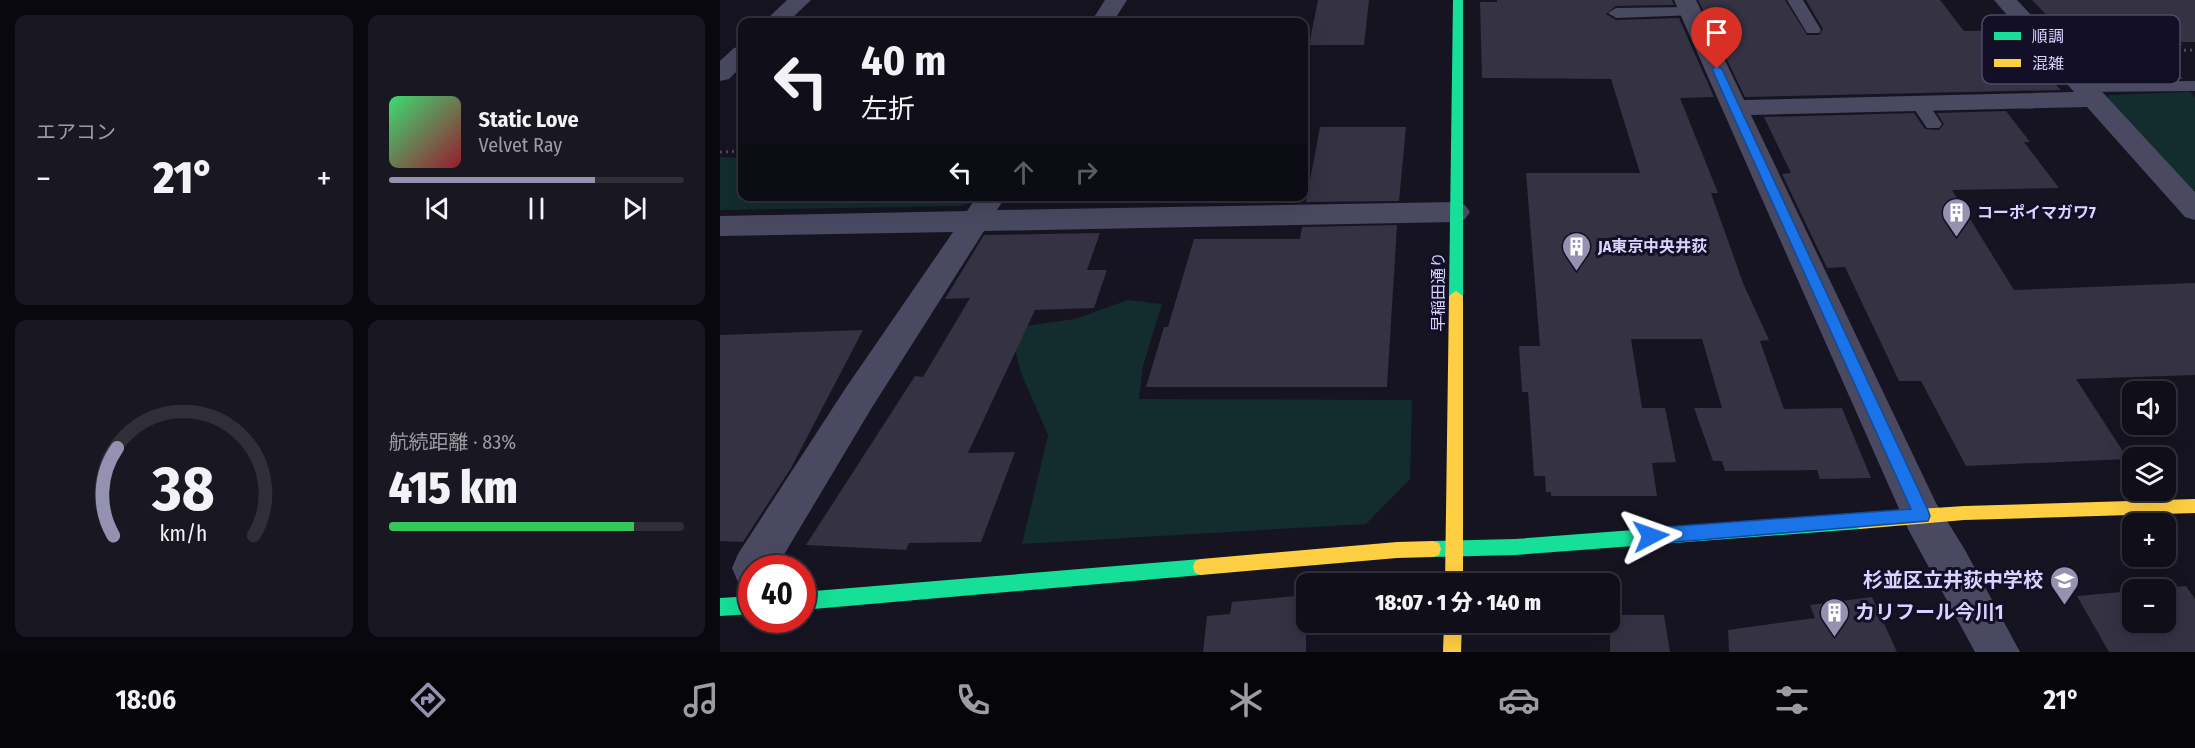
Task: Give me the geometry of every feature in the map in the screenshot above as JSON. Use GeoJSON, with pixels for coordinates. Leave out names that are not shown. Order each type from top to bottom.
{"type":"FeatureCollection","features":[{"type":"Feature","properties":{"kind":"street"},"geometry":{"type":"LineString","coordinates":[[780,18],[800,0]]}},
{"type":"Feature","properties":{"kind":"street"},"geometry":{"type":"LineString","coordinates":[[1105,18],[1116,0]]}},
{"type":"Feature","properties":{"kind":"street","name":"早稲田通り"},"geometry":{"type":"LineString","coordinates":[[1454,573],[1458,0]]}},
{"type":"Feature","properties":{"kind":"street"},"geometry":{"type":"LineString","coordinates":[[2005,0],[2019,15]]}},
{"type":"Feature","properties":{"kind":"street"},"geometry":{"type":"LineString","coordinates":[[1688,6],[1922,516],[1951,564],[1998,652]]}},
{"type":"Feature","properties":{"kind":"street"},"geometry":{"type":"LineString","coordinates":[[720,74],[738,57]]}},
{"type":"Feature","properties":{"kind":"street"},"geometry":{"type":"LineString","coordinates":[[2081,84],[2195,210]]}},
{"type":"Feature","properties":{"kind":"street"},"geometry":{"type":"LineString","coordinates":[[1734,108],[1919,103],[2089,93]]}},
{"type":"Feature","properties":{"kind":"street"},"geometry":{"type":"LineString","coordinates":[[720,226],[984,209],[1455,212]]}},
{"type":"Feature","properties":{"kind":"street"},"geometry":{"type":"LineString","coordinates":[[761,555],[858,399],[984,209]]}},
{"type":"Feature","properties":{"kind":"street"},"geometry":{"type":"LineString","coordinates":[[816,600],[1397,550],[1455,549],[1922,516],[2195,506]]}},
{"type":"Feature","properties":{"kind":"street"},"geometry":{"type":"LineString","coordinates":[[730,612],[738,597]]}},
{"type":"Feature","properties":{"kind":"street"},"geometry":{"type":"LineString","coordinates":[[1452,652],[1453,633]]}},
{"type":"Feature","properties":{"kind":"lane"},"geometry":{"type":"LineString","coordinates":[[1794,0],[1813,30]]}},
{"type":"Feature","properties":{"kind":"lane"},"geometry":{"type":"LineString","coordinates":[[1616,13],[1688,6]]}},
{"type":"Feature","properties":{"kind":"lane"},"geometry":{"type":"LineString","coordinates":[[2089,93],[2195,86]]}},
{"type":"Feature","properties":{"kind":"lane"},"geometry":{"type":"LineString","coordinates":[[1919,103],[1933,124]]}},
{"type":"Feature","properties":{"kind":"path"},"geometry":{"type":"LineString","coordinates":[[2180,50],[2195,50]]}},
{"type":"Feature","properties":{"kind":"path"},"geometry":{"type":"LineString","coordinates":[[720,152],[738,152]]}},
{"type":"Feature","properties":{"kind":"green space"},"geometry":{"type":"Polygon","coordinates":[[[2190,92],[2195,97],[2195,190],[2191,190],[2107,100],[2109,95],[2190,92]]]}},
{"type":"Feature","properties":{"kind":"green space"},"geometry":{"type":"Polygon","coordinates":[[[720,157],[738,158],[738,201],[973,201],[960,206],[720,210],[720,157]]]}},
{"type":"Feature","properties":{"kind":"green space"},"geometry":{"type":"Polygon","coordinates":[[[1128,300],[1162,304],[1143,366],[1139,399],[1412,400],[1410,479],[1366,524],[1022,544],[1048,435],[1021,373],[1010,328],[1075,319],[1128,300]]]}},
{"type":"Feature","properties":{"kind":"building"},"geometry":{"type":"Polygon","coordinates":[[[1318,0],[1369,0],[1364,45],[1309,45],[1318,0]]]}},
{"type":"Feature","properties":{"kind":"building"},"geometry":{"type":"Polygon","coordinates":[[[1497,0],[1672,0],[1674,5],[1616,6],[1606,14],[1616,20],[1679,18],[1714,97],[1680,98],[1718,193],[1711,193],[1743,283],[1769,340],[1760,341],[1784,409],[1842,408],[1871,478],[1820,479],[1817,470],[1725,471],[1722,461],[1713,461],[1694,408],[1722,408],[1702,339],[1631,339],[1642,408],[1665,408],[1676,462],[1652,463],[1657,496],[1551,496],[1551,492],[1546,492],[1545,476],[1534,476],[1528,392],[1522,392],[1519,346],[1540,346],[1526,173],[1640,173],[1611,79],[1482,78],[1480,2],[1497,2],[1497,0]]]}},
{"type":"Feature","properties":{"kind":"building"},"geometry":{"type":"Polygon","coordinates":[[[1698,0],[1785,0],[1807,35],[1819,35],[1823,29],[1806,0],[1940,0],[1964,31],[1982,31],[1982,84],[2055,84],[2061,90],[1745,97],[1698,0]]]}},
{"type":"Feature","properties":{"kind":"building"},"geometry":{"type":"Polygon","coordinates":[[[2032,0],[2195,0],[2195,42],[2180,42],[2180,15],[2046,15],[2032,0]]]}},
{"type":"Feature","properties":{"kind":"building"},"geometry":{"type":"Polygon","coordinates":[[[2006,111],[2030,142],[2024,142],[2059,188],[1952,190],[2014,290],[2195,283],[2195,375],[2076,379],[2122,450],[2122,459],[1966,466],[1921,381],[1899,381],[1845,267],[1827,268],[1782,174],[1791,173],[1764,117],[1914,113],[1925,129],[1939,130],[1944,124],[1937,113],[2006,111]]]}},
{"type":"Feature","properties":{"kind":"building"},"geometry":{"type":"Polygon","coordinates":[[[1320,127],[1406,127],[1399,201],[1306,202],[1320,127]]]}},
{"type":"Feature","properties":{"kind":"building"},"geometry":{"type":"Polygon","coordinates":[[[1397,225],[1387,387],[1146,387],[1164,327],[1168,327],[1194,239],[1300,239],[1302,227],[1397,225]]]}},
{"type":"Feature","properties":{"kind":"building"},"geometry":{"type":"Polygon","coordinates":[[[1100,233],[1087,270],[1107,270],[1094,308],[1035,310],[968,453],[1015,452],[981,542],[909,543],[906,550],[806,545],[915,376],[923,377],[970,298],[945,299],[984,235],[1100,233]]]}},
{"type":"Feature","properties":{"kind":"building"},"geometry":{"type":"Polygon","coordinates":[[[863,330],[791,468],[743,542],[720,541],[720,335],[863,330]]]}},
{"type":"Feature","properties":{"kind":"building"},"geometry":{"type":"Polygon","coordinates":[[[2186,586],[2195,599],[2195,652],[2109,652],[2077,596],[2122,592],[2122,633],[2176,633],[2176,587],[2186,586]]]}},
{"type":"Feature","properties":{"kind":"building"},"geometry":{"type":"Polygon","coordinates":[[[1296,596],[1296,633],[1306,633],[1306,652],[1203,652],[1207,616],[1230,614],[1232,602],[1296,596]]]}},
{"type":"Feature","properties":{"kind":"building","name":"カリフール今川1"},"geometry":{"type":"Polygon","coordinates":[[[1872,597],[1897,652],[1729,652],[1728,630],[1815,618],[1810,605],[1872,597]]]}},
{"type":"Feature","properties":{"kind":"building"},"geometry":{"type":"Polygon","coordinates":[[[1620,615],[1664,615],[1670,652],[1610,652],[1610,633],[1620,633],[1620,615]]]}},
{"type":"Feature","properties":{"kind":"traffic: fast"},"geometry":{"type":"LineString","coordinates":[[1456,296],[1458,0]]}},
{"type":"Feature","properties":{"kind":"traffic: fast"},"geometry":{"type":"LineString","coordinates":[[1433,549],[1515,547],[1860,521]]}},
{"type":"Feature","properties":{"kind":"traffic: fast"},"geometry":{"type":"LineString","coordinates":[[816,600],[1201,567]]}},
{"type":"Feature","properties":{"kind":"traffic: fast"},"geometry":{"type":"LineString","coordinates":[[720,607],[738,606]]}},
{"type":"Feature","properties":{"kind":"traffic: slow"},"geometry":{"type":"LineString","coordinates":[[1454,573],[1456,296]]}},
{"type":"Feature","properties":{"kind":"traffic: slow"},"geometry":{"type":"LineString","coordinates":[[1860,521],[1964,513],[2195,506]]}},
{"type":"Feature","properties":{"kind":"traffic: slow"},"geometry":{"type":"LineString","coordinates":[[1201,567],[1433,549]]}},
{"type":"Feature","properties":{"kind":"traffic: slow"},"geometry":{"type":"LineString","coordinates":[[1452,652],[1453,633]]}},
{"type":"Feature","properties":{"kind":"place","name":"コーポイマガワ7"},"geometry":{"type":"Point","coordinates":[1956,238]}},
{"type":"Feature","properties":{"kind":"place","name":"JA東京中央井荻"},"geometry":{"type":"Point","coordinates":[1577,272]}},
{"type":"Feature","properties":{"kind":"place","name":"杉並区立井荻中学校"},"geometry":{"type":"Point","coordinates":[2064,606]}},
{"type":"Feature","properties":{"kind":"place","name":"カリフール今川1"},"geometry":{"type":"Point","coordinates":[1834,638]}},
{"type":"Feature","properties":{"kind":"route"},"geometry":{"type":"LineString","coordinates":[[1651,536],[1922,516],[1717,69]]}}]}
